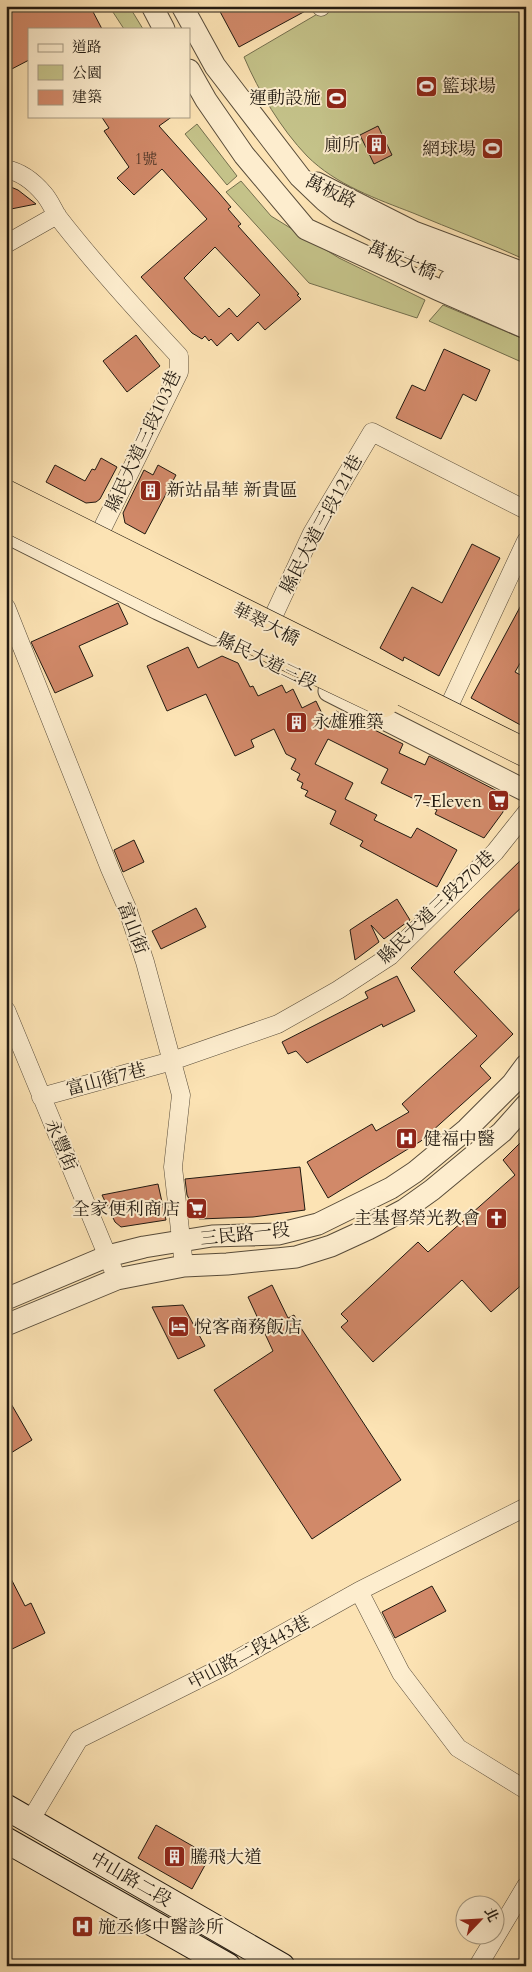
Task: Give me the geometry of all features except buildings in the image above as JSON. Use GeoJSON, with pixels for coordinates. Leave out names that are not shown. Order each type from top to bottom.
{"type":"FeatureCollection","features":[{"type":"Feature","properties":{"kind":"highway","name":"華翠大橋"},"geometry":{"type":"LineString","coordinates":[[6,494],[526,753]]}},
{"type":"Feature","properties":{"kind":"highway","name":"華翠大橋"},"geometry":{"type":"LineString","coordinates":[[6,517],[277,652],[526,772]]}},
{"type":"Feature","properties":{"kind":"main road","name":"中山路二段"},"geometry":{"type":"LineString","coordinates":[[6,1807],[282,1966]]}},
{"type":"Feature","properties":{"kind":"main road","name":"中山路二段"},"geometry":{"type":"LineString","coordinates":[[6,1840],[228,1966]]}},
{"type":"Feature","properties":{"kind":"street"},"geometry":{"type":"LineString","coordinates":[[152,6],[163,28]]}},
{"type":"Feature","properties":{"kind":"street","name":"萬板路"},"geometry":{"type":"LineString","coordinates":[[182,6],[216,66],[300,177],[324,186],[414,232],[526,274]]}},
{"type":"Feature","properties":{"kind":"street","name":"萬板路"},"geometry":{"type":"LineString","coordinates":[[190,72],[206,100],[244,155],[306,229],[526,328]]}},
{"type":"Feature","properties":{"kind":"street","name":"縣民大道三段103巷"},"geometry":{"type":"LineString","coordinates":[[6,169],[17,171],[30,180],[44,194],[57,215],[117,289],[179,356],[179,372],[100,531]]}},
{"type":"Feature","properties":{"kind":"street","name":"萬板大橋"},"geometry":{"type":"LineString","coordinates":[[300,177],[339,212],[384,235],[526,294]]}},
{"type":"Feature","properties":{"kind":"street","name":"萬板大橋"},"geometry":{"type":"LineString","coordinates":[[283,201],[332,229],[398,260],[526,310]]}},
{"type":"Feature","properties":{"kind":"street"},"geometry":{"type":"LineString","coordinates":[[6,244],[57,215]]}},
{"type":"Feature","properties":{"kind":"street","name":"縣民大道三段121巷"},"geometry":{"type":"LineString","coordinates":[[267,659],[273,617],[312,533],[372,432],[526,510]]}},
{"type":"Feature","properties":{"kind":"street"},"geometry":{"type":"LineString","coordinates":[[6,482],[273,617],[364,659],[450,704],[526,740]]}},
{"type":"Feature","properties":{"kind":"street","name":"縣民大道三段"},"geometry":{"type":"LineString","coordinates":[[6,532],[158,609],[267,659],[526,791]]}},
{"type":"Feature","properties":{"kind":"street"},"geometry":{"type":"LineString","coordinates":[[450,704],[526,541]]}},
{"type":"Feature","properties":{"kind":"street","name":"富山街"},"geometry":{"type":"LineString","coordinates":[[6,607],[113,878],[127,908],[160,1011],[181,1095],[173,1168],[184,1266]]}},
{"type":"Feature","properties":{"kind":"street","name":"縣民大道三段270巷"},"geometry":{"type":"LineString","coordinates":[[172,1061],[278,1024],[338,990],[390,956],[495,852],[526,813]]}},
{"type":"Feature","properties":{"kind":"street","name":"永豐街"},"geometry":{"type":"LineString","coordinates":[[6,1010],[117,1279]]}},
{"type":"Feature","properties":{"kind":"street","name":"富山街7巷"},"geometry":{"type":"LineString","coordinates":[[41,1096],[172,1061]]}},
{"type":"Feature","properties":{"kind":"street","name":"三民路一段"},"geometry":{"type":"LineString","coordinates":[[6,1299],[108,1256],[144,1247],[212,1236],[278,1234],[318,1224],[391,1188],[416,1172],[467,1129],[512,1084],[526,1065]]}},
{"type":"Feature","properties":{"kind":"street","name":"三民路一段"},"geometry":{"type":"LineString","coordinates":[[6,1325],[117,1279],[184,1266],[296,1257],[331,1246],[404,1210],[432,1190],[502,1132],[526,1105]]}},
{"type":"Feature","properties":{"kind":"street"},"geometry":{"type":"LineString","coordinates":[[391,1188],[404,1210]]}},
{"type":"Feature","properties":{"kind":"street","name":"中山路二段443巷"},"geometry":{"type":"LineString","coordinates":[[30,1821],[79,1740],[225,1666],[359,1591],[526,1507]]}},
{"type":"Feature","properties":{"kind":"street"},"geometry":{"type":"LineString","coordinates":[[359,1591],[402,1673],[458,1748],[526,1790]]}},
{"type":"Feature","properties":{"kind":"street"},"geometry":{"type":"LineString","coordinates":[[478,1966],[526,1886]]}},
{"type":"Feature","properties":{"kind":"green space"},"geometry":{"type":"Polygon","coordinates":[[[109,6],[129,6],[142,28],[123,28],[109,6]]]}},
{"type":"Feature","properties":{"kind":"green space"},"geometry":{"type":"Polygon","coordinates":[[[331,6],[526,6],[526,260],[357,190],[318,166],[288,134],[264,97],[244,57],[331,6]]]}},
{"type":"Feature","properties":{"kind":"green space"},"geometry":{"type":"Polygon","coordinates":[[[197,124],[237,176],[227,185],[185,134],[197,124]]]}},
{"type":"Feature","properties":{"kind":"green space"},"geometry":{"type":"Polygon","coordinates":[[[241,181],[271,216],[339,258],[425,300],[417,318],[309,283],[226,192],[241,181]]]}},
{"type":"Feature","properties":{"kind":"green space"},"geometry":{"type":"Polygon","coordinates":[[[443,305],[526,340],[526,364],[429,321],[443,305]]]}},
{"type":"Feature","properties":{"kind":"place","name":"籃球場"},"geometry":{"type":"Point","coordinates":[426,86]}},
{"type":"Feature","properties":{"kind":"place","name":"運動設施"},"geometry":{"type":"Point","coordinates":[337,98]}},
{"type":"Feature","properties":{"kind":"place","name":"廁所"},"geometry":{"type":"Point","coordinates":[376,145]}},
{"type":"Feature","properties":{"kind":"place","name":"網球場"},"geometry":{"type":"Point","coordinates":[492,149]}},
{"type":"Feature","properties":{"kind":"place","name":"新站晶華 新貴區"},"geometry":{"type":"Point","coordinates":[151,490]}},
{"type":"Feature","properties":{"kind":"place","name":"永雄雅築"},"geometry":{"type":"Point","coordinates":[296,722]}},
{"type":"Feature","properties":{"kind":"place","name":"7-Eleven"},"geometry":{"type":"Point","coordinates":[498,801]}},
{"type":"Feature","properties":{"kind":"place","name":"健福中醫"},"geometry":{"type":"Point","coordinates":[407,1139]}},
{"type":"Feature","properties":{"kind":"place","name":"全家便利商店"},"geometry":{"type":"Point","coordinates":[196,1209]}},
{"type":"Feature","properties":{"kind":"place","name":"主基督榮光教會"},"geometry":{"type":"Point","coordinates":[496,1218]}},
{"type":"Feature","properties":{"kind":"place","name":"悅客商務飯店"},"geometry":{"type":"Point","coordinates":[178,1327]}},
{"type":"Feature","properties":{"kind":"place","name":"騰飛大道"},"geometry":{"type":"Point","coordinates":[174,1857]}},
{"type":"Feature","properties":{"kind":"place","name":"施丞修中醫診所"},"geometry":{"type":"Point","coordinates":[82,1927]}}]}
